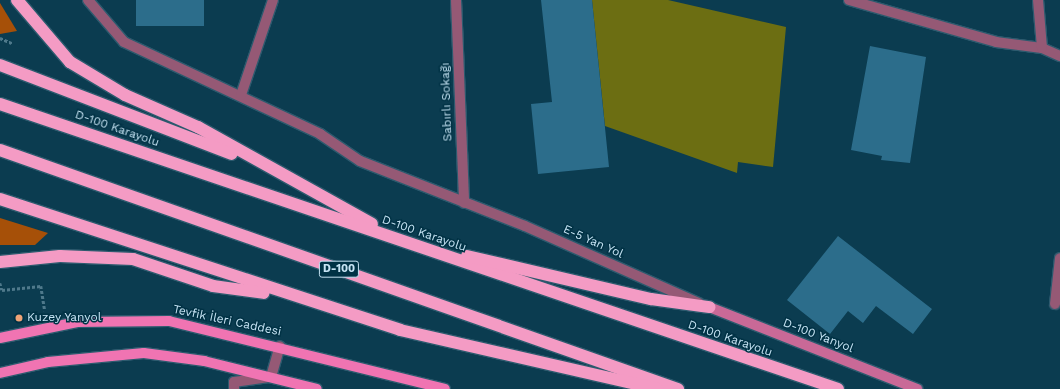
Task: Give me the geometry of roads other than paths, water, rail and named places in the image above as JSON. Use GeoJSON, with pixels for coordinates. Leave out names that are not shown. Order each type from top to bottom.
{"type":"FeatureCollection","features":[{"type":"Feature","properties":{"kind":"highway"},"geometry":{"type":"LineString","coordinates":[[17,0],[70,62],[124,95],[198,127],[265,167],[404,241],[651,299],[709,307]]}},
{"type":"Feature","properties":{"kind":"highway"},"geometry":{"type":"LineString","coordinates":[[0,65],[265,167]]}},
{"type":"Feature","properties":{"kind":"highway","name":"D-100 Karayolu"},"geometry":{"type":"LineString","coordinates":[[0,104],[838,389]]}},
{"type":"Feature","properties":{"kind":"highway","name":"D-100"},"geometry":{"type":"LineString","coordinates":[[0,150],[678,389]]}},
{"type":"Feature","properties":{"kind":"highway"},"geometry":{"type":"LineString","coordinates":[[0,199],[290,296],[400,330],[657,389]]}},
{"type":"Feature","properties":{"kind":"highway"},"geometry":{"type":"LineString","coordinates":[[0,262],[60,256],[133,259],[213,286],[290,296]]}},
{"type":"Feature","properties":{"kind":"main road","name":"D-100 Yanyol"},"geometry":{"type":"LineString","coordinates":[[709,307],[917,389]]}},
{"type":"Feature","properties":{"kind":"main road","name":"Tevfik İleri Caddesi"},"geometry":{"type":"LineString","coordinates":[[0,338],[66,324],[169,321],[280,346],[446,389]]}},
{"type":"Feature","properties":{"kind":"main road"},"geometry":{"type":"LineString","coordinates":[[0,373],[48,362],[144,353],[204,361],[317,389]]}},
{"type":"Feature","properties":{"kind":"street","name":"E-5 Yan Yol"},"geometry":{"type":"LineString","coordinates":[[88,0],[124,42],[241,95],[320,134],[360,161],[464,203],[709,307]]}},
{"type":"Feature","properties":{"kind":"street"},"geometry":{"type":"LineString","coordinates":[[241,95],[273,0]]}},
{"type":"Feature","properties":{"kind":"street","name":"Sabırlı Sokağı"},"geometry":{"type":"LineString","coordinates":[[456,0],[464,203]]}},
{"type":"Feature","properties":{"kind":"street"},"geometry":{"type":"LineString","coordinates":[[849,0],[996,42],[1042,48],[1060,56]]}},
{"type":"Feature","properties":{"kind":"street"},"geometry":{"type":"LineString","coordinates":[[1038,0],[1042,48]]}},
{"type":"Feature","properties":{"kind":"street"},"geometry":{"type":"LineString","coordinates":[[1055,304],[1060,258]]}},
{"type":"Feature","properties":{"kind":"street"},"geometry":{"type":"LineString","coordinates":[[234,389],[234,382],[271,377],[280,346]]}},
{"type":"Feature","properties":{"kind":"place","name":"Kuzey Yanyol"},"geometry":{"type":"Point","coordinates":[19,318]}}]}
